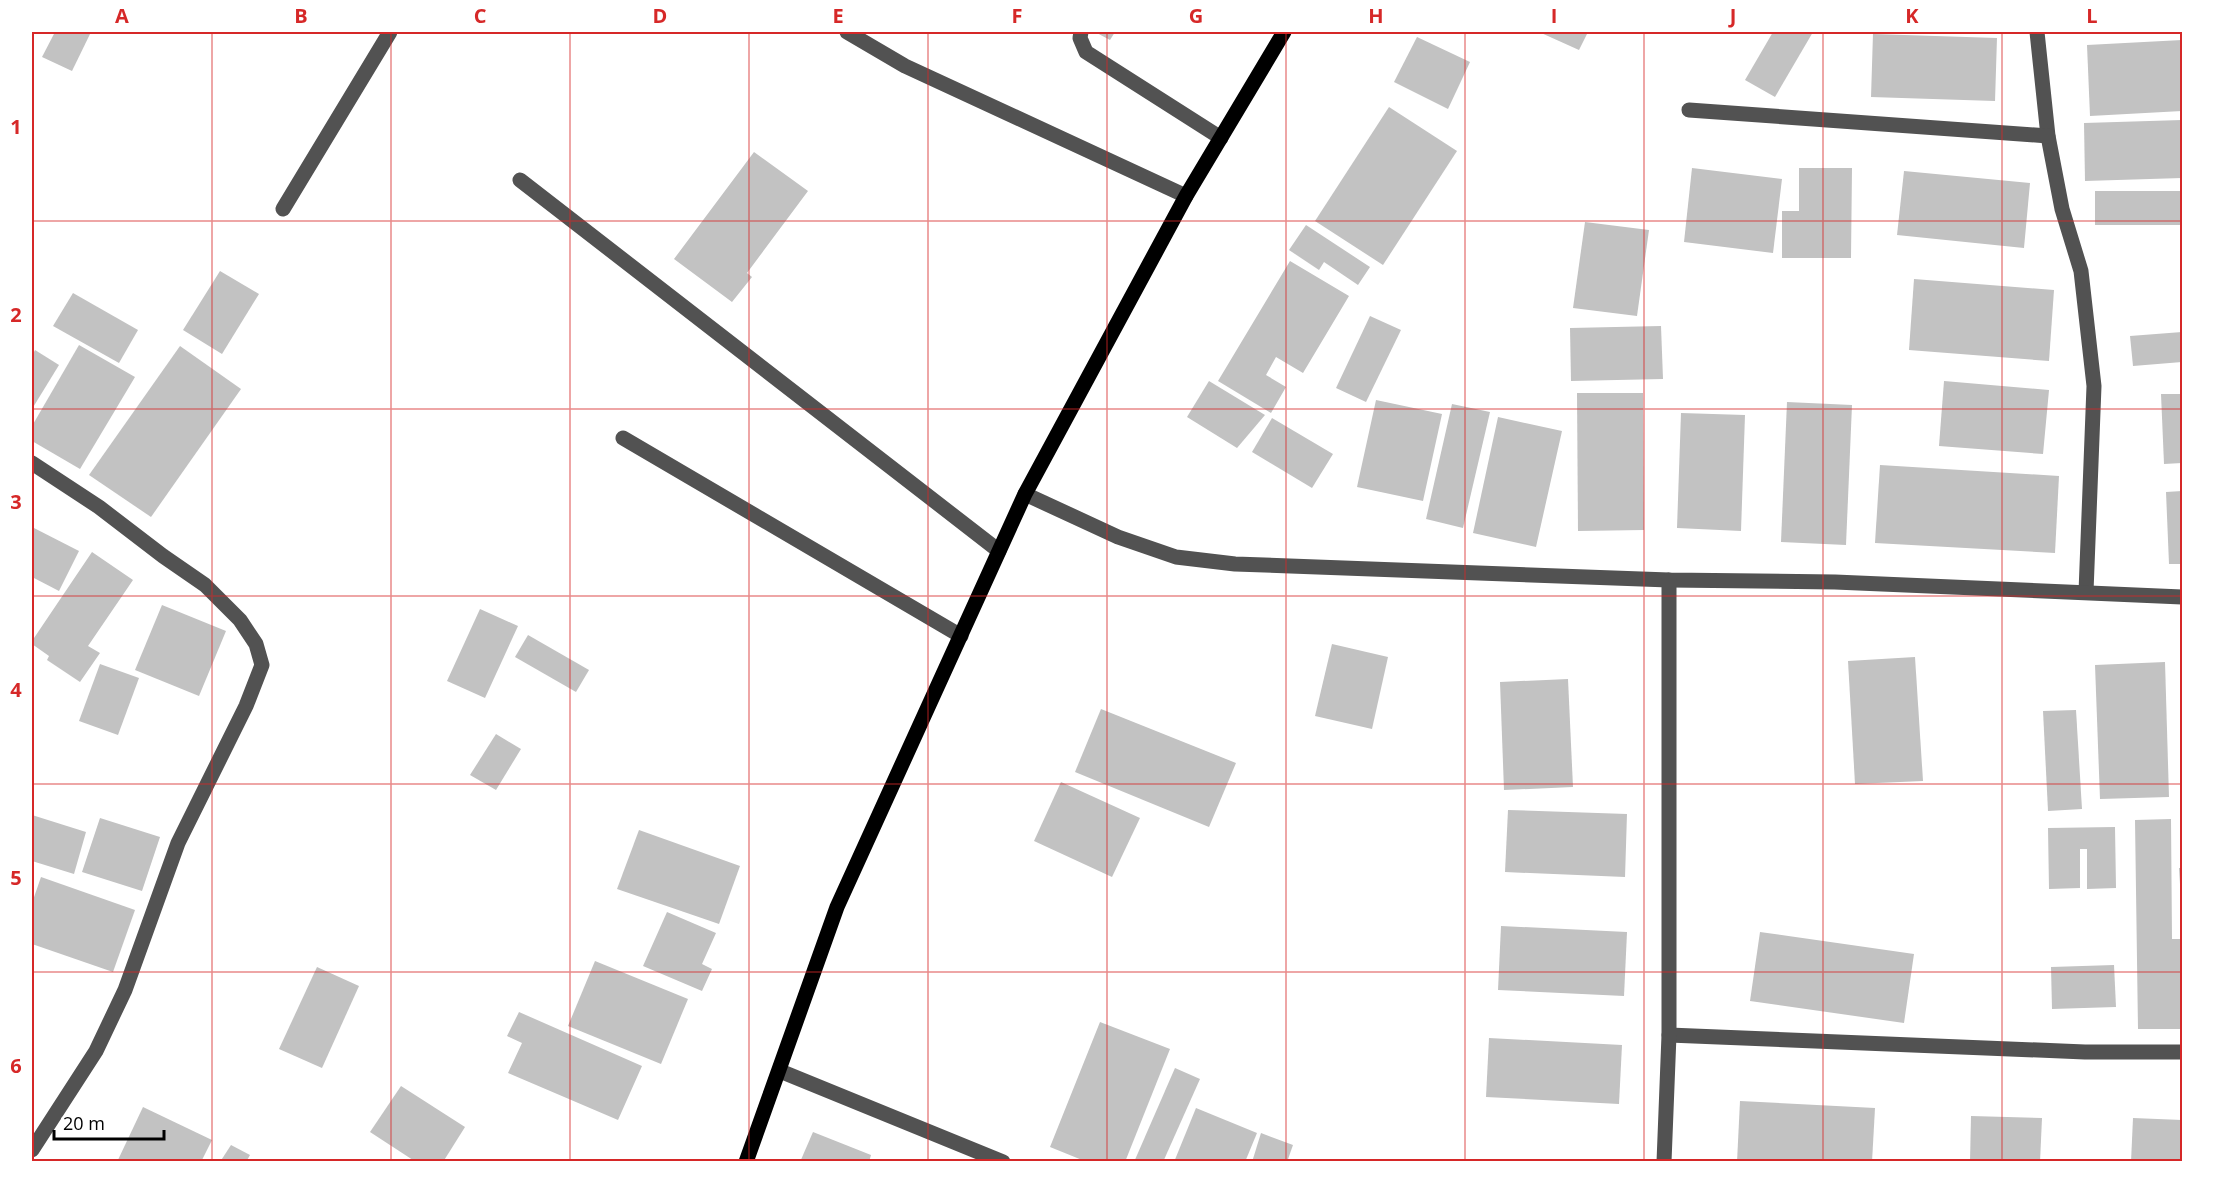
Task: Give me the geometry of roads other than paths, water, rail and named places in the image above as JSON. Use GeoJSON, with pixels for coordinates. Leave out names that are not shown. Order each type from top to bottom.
{"type":"FeatureCollection","features":[{"type":"Feature","properties":{"kind":"main road"},"geometry":{"type":"LineString","coordinates":[[746,1161],[837,907],[1025,494],[1186,196],[1284,32]]}},
{"type":"Feature","properties":{"kind":"street"},"geometry":{"type":"LineString","coordinates":[[284,209],[390,32]]}},
{"type":"Feature","properties":{"kind":"street"},"geometry":{"type":"LineString","coordinates":[[847,32],[905,66],[1186,196]]}},
{"type":"Feature","properties":{"kind":"street"},"geometry":{"type":"LineString","coordinates":[[1081,32],[1080,38],[1086,52],[1221,138]]}},
{"type":"Feature","properties":{"kind":"street"},"geometry":{"type":"LineString","coordinates":[[2037,32],[2048,136],[2062,209],[2081,271],[2094,386],[2086,592]]}},
{"type":"Feature","properties":{"kind":"street"},"geometry":{"type":"LineString","coordinates":[[1689,110],[2048,136]]}},
{"type":"Feature","properties":{"kind":"street"},"geometry":{"type":"LineString","coordinates":[[520,180],[999,551]]}},
{"type":"Feature","properties":{"kind":"street"},"geometry":{"type":"LineString","coordinates":[[623,438],[961,636]]}},
{"type":"Feature","properties":{"kind":"street"},"geometry":{"type":"LineString","coordinates":[[32,463],[99,507],[205,585],[240,621],[256,644],[262,665],[246,706],[178,843],[125,990],[96,1051],[32,1150]]}},
{"type":"Feature","properties":{"kind":"street"},"geometry":{"type":"LineString","coordinates":[[1025,494],[1118,537],[1176,557],[1235,564],[1669,580],[1835,582],[2182,597]]}},
{"type":"Feature","properties":{"kind":"street"},"geometry":{"type":"LineString","coordinates":[[1664,1161],[1669,1035],[1669,580]]}},
{"type":"Feature","properties":{"kind":"street"},"geometry":{"type":"LineString","coordinates":[[1669,1035],[2085,1052],[2182,1052]]}},
{"type":"Feature","properties":{"kind":"street"},"geometry":{"type":"LineString","coordinates":[[780,1071],[1003,1161]]}}]}
